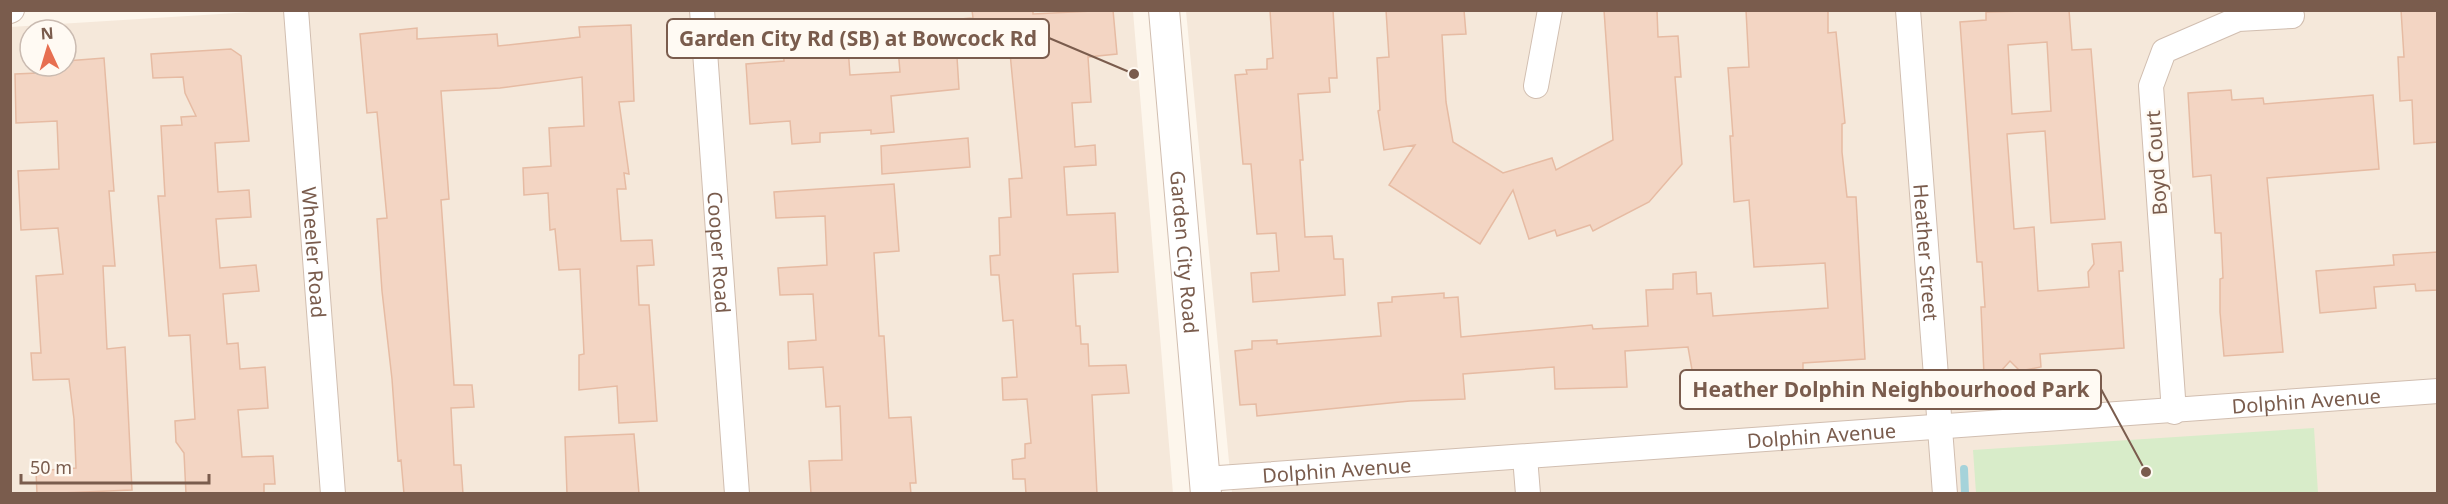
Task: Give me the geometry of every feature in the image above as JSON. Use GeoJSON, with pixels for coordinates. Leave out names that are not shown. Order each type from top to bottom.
{"type":"FeatureCollection","features":[{"type":"Feature","properties":{"kind":"street","name":"Wheeler Road"},"geometry":{"type":"LineString","coordinates":[[296,10],[333,494]]}},
{"type":"Feature","properties":{"kind":"street","name":"Cooper Road"},"geometry":{"type":"LineString","coordinates":[[702,10],[737,494]]}},
{"type":"Feature","properties":{"kind":"street","name":"Garden City Road"},"geometry":{"type":"LineString","coordinates":[[1164,10],[1206,486]]}},
{"type":"Feature","properties":{"kind":"street"},"geometry":{"type":"LineString","coordinates":[[1536,87],[1550,10]]}},
{"type":"Feature","properties":{"kind":"street","name":"Heather Street"},"geometry":{"type":"LineString","coordinates":[[1908,10],[1945,494]]}},
{"type":"Feature","properties":{"kind":"street","name":"Boyd Court"},"geometry":{"type":"LineString","coordinates":[[2174,412],[2151,86],[2164,51],[2238,19],[2292,16]]}},
{"type":"Feature","properties":{"kind":"street","name":"Dolphin Avenue"},"geometry":{"type":"LineString","coordinates":[[1206,486],[1525,457],[2174,412],[2438,391]]}},
{"type":"Feature","properties":{"kind":"street"},"geometry":{"type":"LineString","coordinates":[[1525,457],[1528,494]]}},
{"type":"Feature","properties":{"kind":"shaded area"},"geometry":{"type":"Polygon","coordinates":[[[284,10],[1133,11],[1173,493],[11,493],[10,27],[18,27],[18,78],[78,78],[78,23],[284,10]]]}},
{"type":"Feature","properties":{"kind":"shaded area"},"geometry":{"type":"Polygon","coordinates":[[[1186,11],[2437,11],[2437,493],[1232,493],[1186,11]]]}},
{"type":"Feature","properties":{"kind":"green space"},"geometry":{"type":"Polygon","coordinates":[[[2314,428],[2318,493],[1976,493],[1973,450],[2314,428]]]}},
{"type":"Feature","properties":{"kind":"building"},"geometry":{"type":"Polygon","coordinates":[[[972,10],[1033,10],[1033,14],[1113,10],[1117,54],[1088,57],[1091,102],[1072,103],[1075,147],[1095,145],[1096,165],[1064,167],[1067,215],[1115,213],[1118,272],[1073,274],[1076,326],[1080,326],[1081,344],[1088,344],[1089,366],[1126,365],[1129,393],[1092,395],[1097,494],[1026,494],[1025,479],[1013,479],[1012,460],[1025,458],[1025,444],[1031,443],[1027,399],[1003,400],[1002,378],[1017,377],[1013,320],[1003,321],[999,275],[991,275],[990,256],[1000,255],[999,218],[1011,217],[1009,179],[1022,178],[1010,53],[957,57],[959,89],[891,96],[894,132],[871,134],[871,130],[820,133],[820,142],[792,144],[790,121],[750,124],[746,64],[784,61],[782,27],[809,25],[810,36],[847,33],[850,75],[900,72],[896,24],[973,18],[972,10]]]}},
{"type":"Feature","properties":{"kind":"building"},"geometry":{"type":"Polygon","coordinates":[[[1270,10],[1333,10],[1337,78],[1329,78],[1330,92],[1298,94],[1303,160],[1300,160],[1305,237],[1332,236],[1334,259],[1343,259],[1345,295],[1253,302],[1251,273],[1279,271],[1276,233],[1257,234],[1251,164],[1243,164],[1235,75],[1247,74],[1246,70],[1267,69],[1267,59],[1273,58],[1270,10]]]}},
{"type":"Feature","properties":{"kind":"building"},"geometry":{"type":"Polygon","coordinates":[[[1386,10],[1464,10],[1466,34],[1442,35],[1446,102],[1453,142],[1503,173],[1552,158],[1556,170],[1613,140],[1604,10],[1657,10],[1658,37],[1678,36],[1681,77],[1675,77],[1682,164],[1649,202],[1593,231],[1590,225],[1557,236],[1555,230],[1529,239],[1513,190],[1480,244],[1389,185],[1415,145],[1384,150],[1378,111],[1380,110],[1377,58],[1389,57],[1386,10]]]}},
{"type":"Feature","properties":{"kind":"building"},"geometry":{"type":"Polygon","coordinates":[[[1746,10],[1828,10],[1828,33],[1836,32],[1845,123],[1842,124],[1842,152],[1847,197],[1856,197],[1865,359],[1803,363],[1803,374],[1694,381],[1688,347],[1625,351],[1627,387],[1555,389],[1554,367],[1463,374],[1465,399],[1410,401],[1257,416],[1256,404],[1240,405],[1235,351],[1252,349],[1252,341],[1277,340],[1277,344],[1381,336],[1378,303],[1392,302],[1392,297],[1444,293],[1444,298],[1458,297],[1461,337],[1592,325],[1593,329],[1648,326],[1646,290],[1673,289],[1673,274],[1696,272],[1697,294],[1711,293],[1713,316],[1828,308],[1825,263],[1754,267],[1749,200],[1734,202],[1730,136],[1733,136],[1728,68],[1749,67],[1746,10]]]}},
{"type":"Feature","properties":{"kind":"building"},"geometry":{"type":"Polygon","coordinates":[[[2069,10],[2072,50],[2091,49],[2105,219],[2051,223],[2045,131],[2007,134],[2014,229],[2034,227],[2038,291],[2089,287],[2088,272],[2094,264],[2092,244],[2121,242],[2123,271],[2119,271],[2124,348],[2040,354],[2041,367],[2020,371],[2010,361],[2000,372],[1984,375],[1981,307],[1985,307],[1982,262],[1977,262],[1960,22],[1986,20],[1986,12],[2069,10]],[[2047,42],[2008,45],[2012,114],[2051,111],[2047,42]]]}},
{"type":"Feature","properties":{"kind":"building"},"geometry":{"type":"Polygon","coordinates":[[[2401,10],[2438,10],[2438,142],[2414,144],[2412,100],[2400,101],[2398,57],[2404,57],[2401,10]]]}},
{"type":"Feature","properties":{"kind":"building"},"geometry":{"type":"Polygon","coordinates":[[[631,25],[634,101],[619,102],[629,174],[624,173],[626,189],[617,189],[621,241],[652,240],[654,265],[637,266],[639,305],[649,305],[657,421],[619,423],[617,386],[579,390],[579,355],[584,354],[580,269],[559,270],[555,229],[550,230],[548,193],[524,195],[523,168],[551,166],[549,128],[584,126],[582,77],[500,88],[441,91],[449,199],[441,200],[454,385],[472,385],[474,407],[451,408],[454,465],[461,465],[463,494],[404,494],[401,460],[398,461],[382,291],[377,219],[387,218],[377,112],[367,113],[360,34],[417,28],[417,39],[497,34],[498,46],[580,37],[579,27],[631,25]]]}},
{"type":"Feature","properties":{"kind":"building"},"geometry":{"type":"Polygon","coordinates":[[[231,49],[241,56],[249,141],[215,143],[218,192],[249,190],[251,217],[216,219],[220,268],[256,265],[259,291],[223,294],[227,344],[238,343],[240,369],[265,367],[268,408],[238,410],[242,457],[273,456],[275,484],[264,484],[264,494],[186,494],[184,453],[176,442],[175,421],[195,419],[190,335],[169,336],[158,196],[165,196],[161,126],[182,125],[181,117],[196,116],[185,93],[183,77],[153,78],[151,54],[231,49]]]}},
{"type":"Feature","properties":{"kind":"building"},"geometry":{"type":"Polygon","coordinates":[[[104,58],[114,191],[109,191],[115,266],[103,266],[107,349],[125,347],[132,490],[37,494],[36,471],[76,468],[74,419],[69,379],[33,380],[31,353],[41,353],[36,276],[63,274],[58,228],[21,230],[18,171],[59,169],[57,121],[16,123],[15,74],[18,74],[18,78],[78,78],[78,60],[104,58]]]}},
{"type":"Feature","properties":{"kind":"building"},"geometry":{"type":"Polygon","coordinates":[[[2231,90],[2232,100],[2263,98],[2264,104],[2373,95],[2379,169],[2267,178],[2283,352],[2224,356],[2220,312],[2220,279],[2223,278],[2221,233],[2215,233],[2211,175],[2193,177],[2188,93],[2231,90]]]}},
{"type":"Feature","properties":{"kind":"building"},"geometry":{"type":"Polygon","coordinates":[[[968,138],[970,167],[882,174],[881,146],[968,138]]]}},
{"type":"Feature","properties":{"kind":"building"},"geometry":{"type":"Polygon","coordinates":[[[894,184],[899,251],[874,253],[879,336],[884,336],[889,418],[911,417],[916,483],[910,483],[911,494],[811,494],[809,461],[842,460],[840,406],[826,407],[823,367],[789,369],[788,342],[816,340],[813,294],[780,295],[778,268],[827,265],[825,216],[776,218],[774,192],[894,184]]]}},
{"type":"Feature","properties":{"kind":"building"},"geometry":{"type":"Polygon","coordinates":[[[2438,252],[2438,290],[2416,291],[2415,284],[2374,287],[2376,308],[2320,313],[2316,271],[2394,265],[2393,255],[2438,252]]]}},
{"type":"Feature","properties":{"kind":"building"},"geometry":{"type":"Polygon","coordinates":[[[634,434],[639,494],[567,494],[565,437],[634,434]]]}},
{"type":"Feature","properties":{"kind":"waterway"},"geometry":{"type":"LineString","coordinates":[[1964,469],[1965,494]]}},
{"type":"Feature","properties":{"kind":"place","name":"Garden City Rd (SB) at Bowcock Rd"},"geometry":{"type":"Point","coordinates":[1134,74]}},
{"type":"Feature","properties":{"kind":"place","name":"Heather Dolphin Neighbourhood Park"},"geometry":{"type":"Point","coordinates":[2146,472]}}]}
